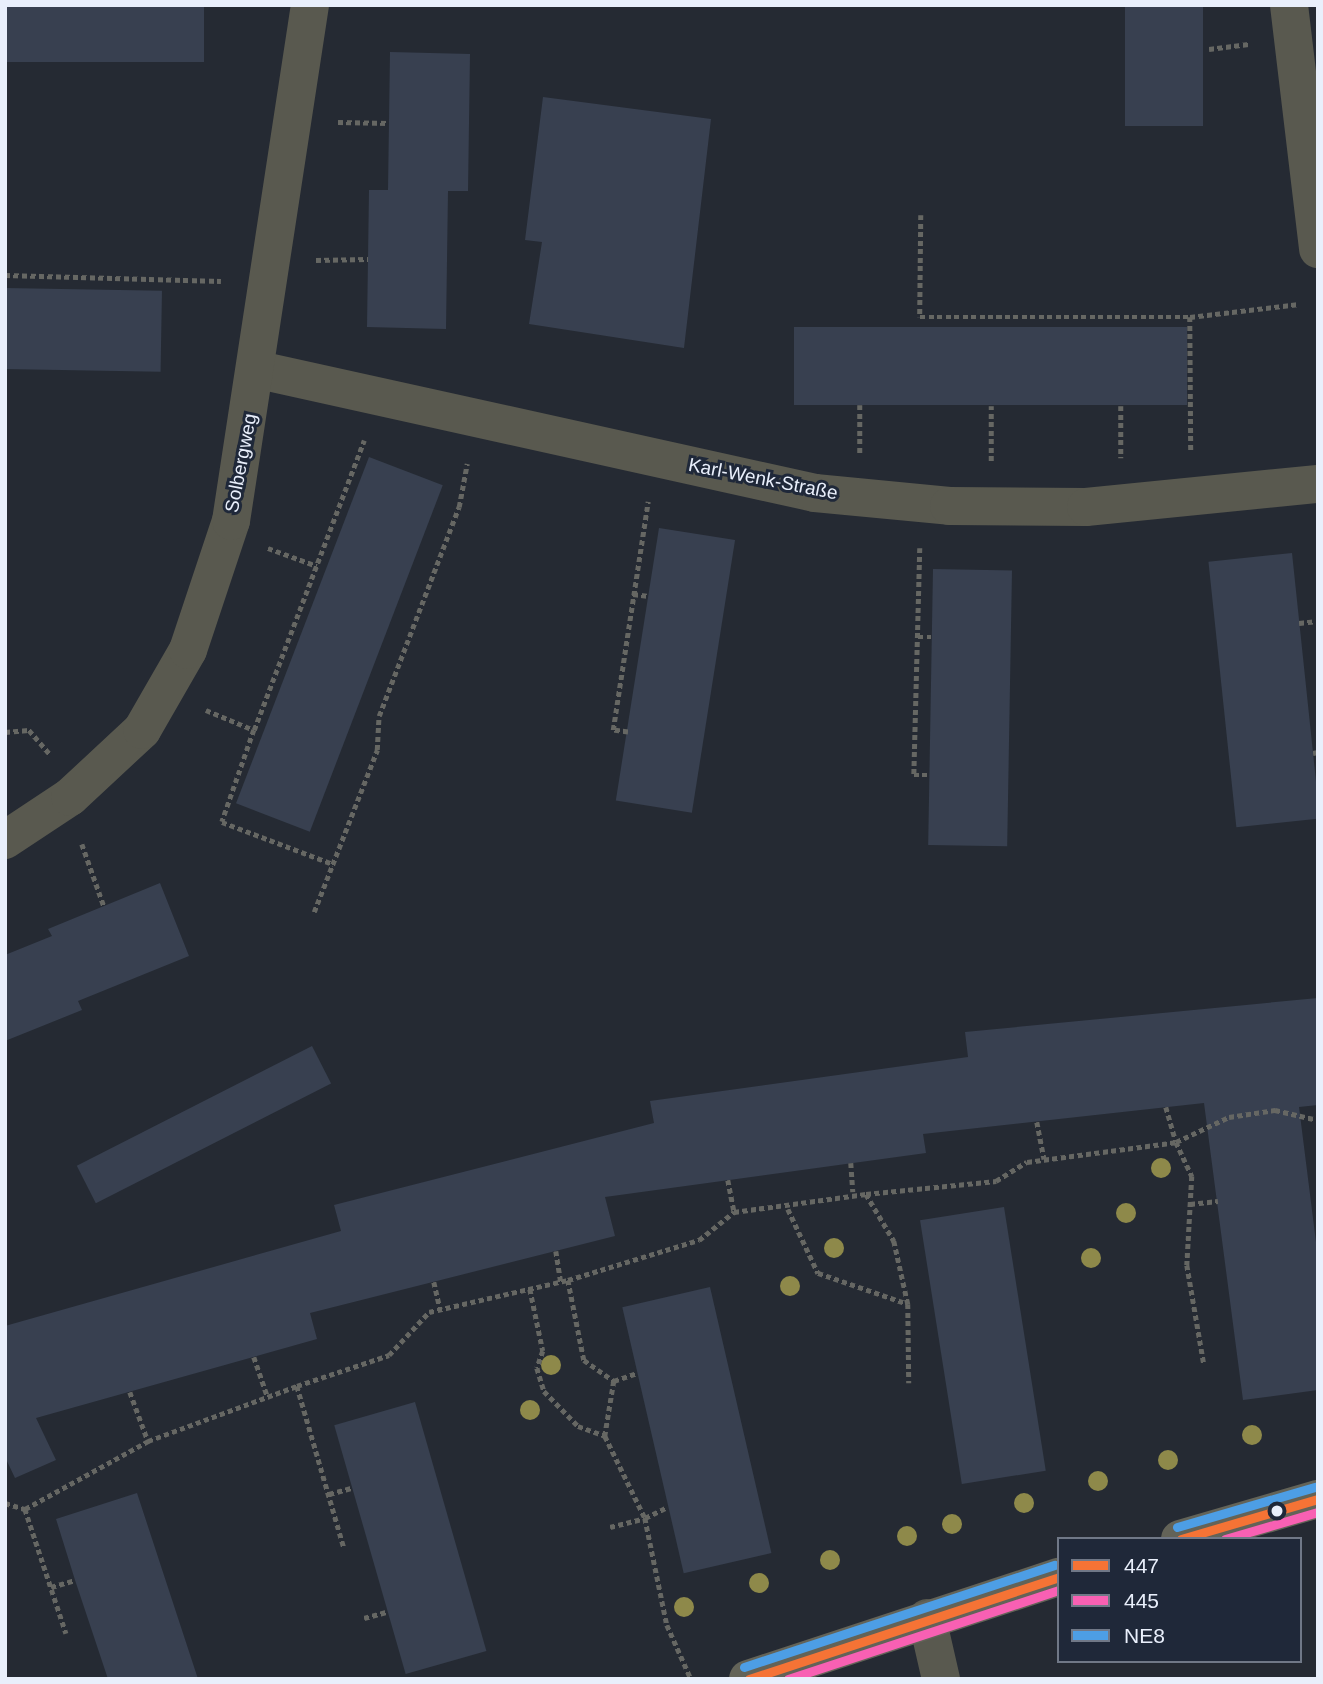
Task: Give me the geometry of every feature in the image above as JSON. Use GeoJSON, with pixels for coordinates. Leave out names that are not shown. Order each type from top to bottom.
{"type":"FeatureCollection","features":[{"type":"Feature","properties":{"kind":"main road"},"geometry":{"type":"LineString","coordinates":[[1187,1537],[1318,1499]]}},
{"type":"Feature","properties":{"kind":"main road"},"geometry":{"type":"LineString","coordinates":[[748,1679],[927,1618],[1057,1578]]}},
{"type":"Feature","properties":{"kind":"street","name":"Solbergweg"},"geometry":{"type":"LineString","coordinates":[[5,840],[70,797],[142,730],[188,650],[231,521],[259,370],[310,5]]}},
{"type":"Feature","properties":{"kind":"street"},"geometry":{"type":"LineString","coordinates":[[1289,5],[1318,249]]}},
{"type":"Feature","properties":{"kind":"street","name":"Karl-Wenk-Straße"},"geometry":{"type":"LineString","coordinates":[[259,370],[815,493],[921,503],[1086,508],[1318,484]]}},
{"type":"Feature","properties":{"kind":"street"},"geometry":{"type":"LineString","coordinates":[[927,1618],[941,1679]]}},
{"type":"Feature","properties":{"kind":"path"},"geometry":{"type":"LineString","coordinates":[[1209,49],[1257,43]]}},
{"type":"Feature","properties":{"kind":"path"},"geometry":{"type":"LineString","coordinates":[[327,122],[389,123]]}},
{"type":"Feature","properties":{"kind":"path"},"geometry":{"type":"LineString","coordinates":[[921,215],[920,317],[1190,317],[1299,304]]}},
{"type":"Feature","properties":{"kind":"path"},"geometry":{"type":"LineString","coordinates":[[307,260],[368,259]]}},
{"type":"Feature","properties":{"kind":"path"},"geometry":{"type":"LineString","coordinates":[[5,275],[226,281]]}},
{"type":"Feature","properties":{"kind":"path"},"geometry":{"type":"LineString","coordinates":[[1190,317],[1191,467]]}},
{"type":"Feature","properties":{"kind":"path"},"geometry":{"type":"LineString","coordinates":[[860,405],[860,461]]}},
{"type":"Feature","properties":{"kind":"path"},"geometry":{"type":"LineString","coordinates":[[991,406],[991,474]]}},
{"type":"Feature","properties":{"kind":"path"},"geometry":{"type":"LineString","coordinates":[[1121,406],[1121,472]]}},
{"type":"Feature","properties":{"kind":"path"},"geometry":{"type":"LineString","coordinates":[[314,912],[377,750],[379,716],[459,507],[482,419]]}},
{"type":"Feature","properties":{"kind":"path"},"geometry":{"type":"LineString","coordinates":[[333,864],[222,822],[254,730],[367,433]]}},
{"type":"Feature","properties":{"kind":"path"},"geometry":{"type":"LineString","coordinates":[[628,733],[613,730],[655,457]]}},
{"type":"Feature","properties":{"kind":"path"},"geometry":{"type":"LineString","coordinates":[[921,503],[914,775],[927,775]]}},
{"type":"Feature","properties":{"kind":"path"},"geometry":{"type":"LineString","coordinates":[[262,545],[317,566]]}},
{"type":"Feature","properties":{"kind":"path"},"geometry":{"type":"LineString","coordinates":[[633,594],[649,596]]}},
{"type":"Feature","properties":{"kind":"path"},"geometry":{"type":"LineString","coordinates":[[1299,623],[1318,621]]}},
{"type":"Feature","properties":{"kind":"path"},"geometry":{"type":"LineString","coordinates":[[917,637],[931,637]]}},
{"type":"Feature","properties":{"kind":"path"},"geometry":{"type":"LineString","coordinates":[[196,706],[254,730]]}},
{"type":"Feature","properties":{"kind":"path"},"geometry":{"type":"LineString","coordinates":[[5,732],[29,730],[58,764]]}},
{"type":"Feature","properties":{"kind":"path"},"geometry":{"type":"LineString","coordinates":[[77,831],[104,906]]}},
{"type":"Feature","properties":{"kind":"path"},"geometry":{"type":"LineString","coordinates":[[1167,1107],[1176,1142],[1192,1176],[1187,1265],[1204,1363]]}},
{"type":"Feature","properties":{"kind":"path"},"geometry":{"type":"LineString","coordinates":[[5,1503],[25,1509],[148,1441],[267,1395],[388,1355],[429,1312],[561,1282],[699,1240],[734,1212],[788,1209],[853,1192],[866,1194],[996,1181],[1044,1159],[1176,1142],[1229,1117],[1263,1112],[1318,1120]]}},
{"type":"Feature","properties":{"kind":"path"},"geometry":{"type":"LineString","coordinates":[[1037,1122],[1044,1159]]}},
{"type":"Feature","properties":{"kind":"path"},"geometry":{"type":"LineString","coordinates":[[851,1163],[853,1192]]}},
{"type":"Feature","properties":{"kind":"path"},"geometry":{"type":"LineString","coordinates":[[728,1180],[734,1212]]}},
{"type":"Feature","properties":{"kind":"path"},"geometry":{"type":"LineString","coordinates":[[866,1194],[894,1241],[908,1304],[909,1383]]}},
{"type":"Feature","properties":{"kind":"path"},"geometry":{"type":"LineString","coordinates":[[1190,1204],[1218,1201]]}},
{"type":"Feature","properties":{"kind":"path"},"geometry":{"type":"LineString","coordinates":[[788,1209],[818,1273],[908,1304]]}},
{"type":"Feature","properties":{"kind":"path"},"geometry":{"type":"LineString","coordinates":[[556,1251],[561,1282]]}},
{"type":"Feature","properties":{"kind":"path"},"geometry":{"type":"LineString","coordinates":[[568,1280],[584,1360],[614,1381]]}},
{"type":"Feature","properties":{"kind":"path"},"geometry":{"type":"LineString","coordinates":[[433,1282],[440,1309]]}},
{"type":"Feature","properties":{"kind":"path"},"geometry":{"type":"LineString","coordinates":[[530,1289],[544,1391],[578,1426],[605,1436]]}},
{"type":"Feature","properties":{"kind":"path"},"geometry":{"type":"LineString","coordinates":[[254,1357],[267,1395]]}},
{"type":"Feature","properties":{"kind":"path"},"geometry":{"type":"LineString","coordinates":[[614,1381],[637,1373]]}},
{"type":"Feature","properties":{"kind":"path"},"geometry":{"type":"LineString","coordinates":[[614,1381],[605,1436],[645,1518],[667,1625],[691,1679]]}},
{"type":"Feature","properties":{"kind":"path"},"geometry":{"type":"LineString","coordinates":[[297,1386],[344,1548]]}},
{"type":"Feature","properties":{"kind":"path"},"geometry":{"type":"LineString","coordinates":[[130,1392],[148,1441]]}},
{"type":"Feature","properties":{"kind":"path"},"geometry":{"type":"LineString","coordinates":[[329,1494],[351,1488]]}},
{"type":"Feature","properties":{"kind":"path"},"geometry":{"type":"LineString","coordinates":[[610,1527],[645,1518],[668,1507]]}},
{"type":"Feature","properties":{"kind":"path"},"geometry":{"type":"LineString","coordinates":[[25,1509],[66,1633]]}},
{"type":"Feature","properties":{"kind":"path"},"geometry":{"type":"LineString","coordinates":[[51,1587],[75,1580]]}},
{"type":"Feature","properties":{"kind":"path"},"geometry":{"type":"LineString","coordinates":[[364,1618],[386,1612]]}},
{"type":"Feature","properties":{"kind":"building"},"geometry":{"type":"Polygon","coordinates":[[[5,5],[204,5],[204,62],[5,62],[5,5]]]}},
{"type":"Feature","properties":{"kind":"building"},"geometry":{"type":"Polygon","coordinates":[[[1125,5],[1203,5],[1203,126],[1125,126],[1125,5]]]}},
{"type":"Feature","properties":{"kind":"building"},"geometry":{"type":"Polygon","coordinates":[[[390,52],[470,54],[468,191],[448,191],[446,329],[367,327],[369,190],[388,190],[390,52]]]}},
{"type":"Feature","properties":{"kind":"building"},"geometry":{"type":"Polygon","coordinates":[[[543,97],[711,119],[684,348],[529,324],[542,242],[525,240],[543,97]]]}},
{"type":"Feature","properties":{"kind":"building"},"geometry":{"type":"Polygon","coordinates":[[[5,288],[162,291],[161,372],[5,369],[5,288]]]}},
{"type":"Feature","properties":{"kind":"building"},"geometry":{"type":"Polygon","coordinates":[[[794,327],[1187,327],[1187,405],[794,405],[794,327]]]}},
{"type":"Feature","properties":{"kind":"building"},"geometry":{"type":"Polygon","coordinates":[[[369,457],[443,485],[310,832],[236,803],[369,457]]]}},
{"type":"Feature","properties":{"kind":"building"},"geometry":{"type":"Polygon","coordinates":[[[659,528],[735,540],[692,813],[616,801],[659,528]]]}},
{"type":"Feature","properties":{"kind":"building"},"geometry":{"type":"Polygon","coordinates":[[[1292,553],[1318,819],[1236,827],[1208,562],[1292,553]]]}},
{"type":"Feature","properties":{"kind":"building"},"geometry":{"type":"Polygon","coordinates":[[[933,569],[1012,570],[1007,846],[928,845],[933,569]]]}},
{"type":"Feature","properties":{"kind":"building"},"geometry":{"type":"Polygon","coordinates":[[[160,883],[189,956],[78,1001],[82,1010],[5,1041],[5,955],[52,936],[48,929],[160,883]]]}},
{"type":"Feature","properties":{"kind":"building"},"geometry":{"type":"Polygon","coordinates":[[[1318,998],[1318,1105],[1299,1107],[1318,1258],[1318,1390],[1243,1400],[1204,1103],[923,1134],[926,1153],[605,1197],[615,1236],[310,1313],[317,1339],[36,1418],[56,1460],[15,1478],[5,1457],[5,1326],[341,1231],[334,1205],[654,1123],[650,1101],[968,1057],[965,1032],[1318,998]]]}},
{"type":"Feature","properties":{"kind":"building"},"geometry":{"type":"Polygon","coordinates":[[[312,1046],[331,1083],[96,1203],[77,1166],[312,1046]]]}},
{"type":"Feature","properties":{"kind":"building"},"geometry":{"type":"Polygon","coordinates":[[[1004,1207],[1046,1471],[962,1484],[920,1220],[1004,1207]]]}},
{"type":"Feature","properties":{"kind":"building"},"geometry":{"type":"Polygon","coordinates":[[[710,1287],[771,1553],[684,1573],[622,1307],[710,1287]]]}},
{"type":"Feature","properties":{"kind":"building"},"geometry":{"type":"Polygon","coordinates":[[[415,1402],[486,1651],[406,1674],[334,1425],[415,1402]]]}},
{"type":"Feature","properties":{"kind":"building"},"geometry":{"type":"Polygon","coordinates":[[[137,1493],[198,1679],[108,1679],[75,1580],[56,1519],[137,1493]]]}},
{"type":"Feature","properties":{"kind":"transit line","name":"NE8"},"geometry":{"type":"LineString","coordinates":[[1177,1527],[1315,1487]]}},
{"type":"Feature","properties":{"kind":"transit line","name":"447"},"geometry":{"type":"LineString","coordinates":[[1188,1537],[1318,1499]]}},
{"type":"Feature","properties":{"kind":"transit line","name":"445"},"geometry":{"type":"LineString","coordinates":[[1232,1537],[1318,1512]]}},
{"type":"Feature","properties":{"kind":"transit line","name":"NE8"},"geometry":{"type":"LineString","coordinates":[[744,1667],[1055,1565]]}},
{"type":"Feature","properties":{"kind":"transit line","name":"447"},"geometry":{"type":"LineString","coordinates":[[749,1679],[1057,1578]]}},
{"type":"Feature","properties":{"kind":"transit line","name":"445"},"geometry":{"type":"LineString","coordinates":[[788,1679],[1057,1591]]}}]}
